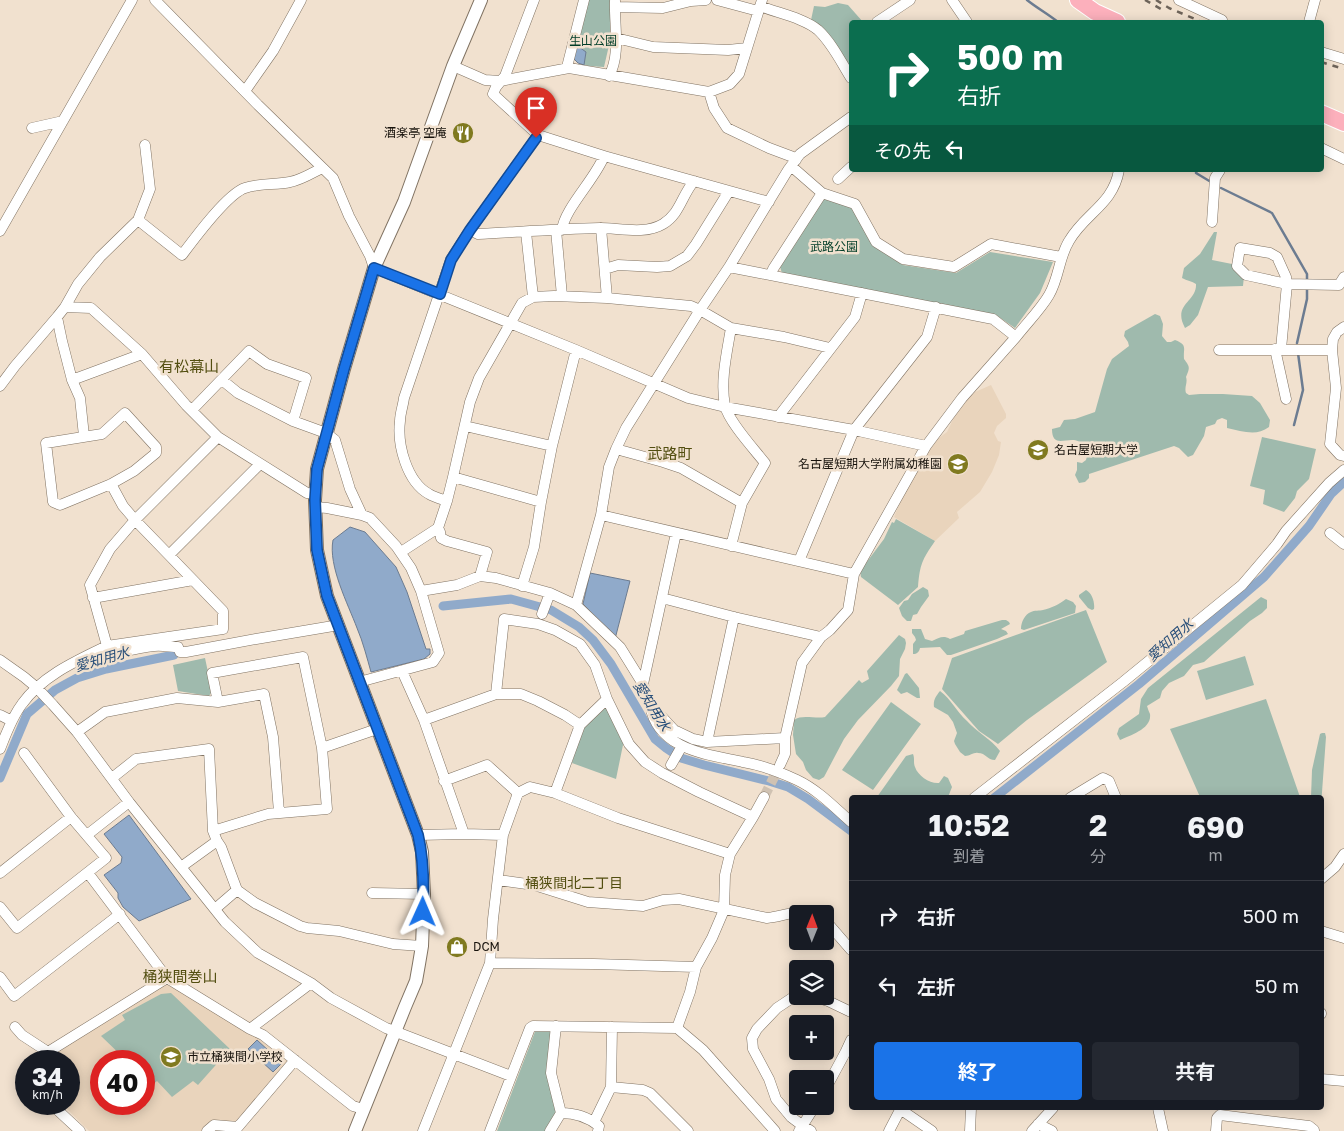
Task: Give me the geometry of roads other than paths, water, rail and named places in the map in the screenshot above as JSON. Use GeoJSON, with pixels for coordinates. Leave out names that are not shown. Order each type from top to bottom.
{"type":"FeatureCollection","features":[{"type":"Feature","properties":{"kind":"highway"},"geometry":{"type":"LineString","coordinates":[[1078,0],[1095,12],[1113,20]]}},
{"type":"Feature","properties":{"kind":"highway"},"geometry":{"type":"LineString","coordinates":[[1324,114],[1344,123]]}},
{"type":"Feature","properties":{"kind":"street"},"geometry":{"type":"LineString","coordinates":[[0,231],[132,0]]}},
{"type":"Feature","properties":{"kind":"street"},"geometry":{"type":"LineString","coordinates":[[155,0],[333,178],[374,268]]}},
{"type":"Feature","properties":{"kind":"street"},"geometry":{"type":"LineString","coordinates":[[244,91],[273,52],[301,0]]}},
{"type":"Feature","properties":{"kind":"street"},"geometry":{"type":"LineString","coordinates":[[355,1131],[416,980],[422,946],[424,894],[422,852],[418,835],[327,596],[317,550],[315,525],[317,469],[374,268],[404,202],[453,66],[481,0]]}},
{"type":"Feature","properties":{"kind":"street"},"geometry":{"type":"LineString","coordinates":[[534,0],[505,76],[493,94],[538,135],[604,156],[769,202]]}},
{"type":"Feature","properties":{"kind":"street"},"geometry":{"type":"LineString","coordinates":[[569,68],[568,63],[584,0]]}},
{"type":"Feature","properties":{"kind":"street"},"geometry":{"type":"LineString","coordinates":[[609,76],[612,70],[616,38],[615,3],[663,8],[691,1],[706,0]]}},
{"type":"Feature","properties":{"kind":"street"},"geometry":{"type":"LineString","coordinates":[[717,0],[760,6],[803,22],[817,30],[833,49],[849,75]]}},
{"type":"Feature","properties":{"kind":"street"},"geometry":{"type":"LineString","coordinates":[[880,20],[910,0]]}},
{"type":"Feature","properties":{"kind":"street"},"geometry":{"type":"LineString","coordinates":[[952,0],[966,20]]}},
{"type":"Feature","properties":{"kind":"street"},"geometry":{"type":"LineString","coordinates":[[1179,0],[1222,20]]}},
{"type":"Feature","properties":{"kind":"street"},"geometry":{"type":"LineString","coordinates":[[1310,20],[1315,0]]}},
{"type":"Feature","properties":{"kind":"street"},"geometry":{"type":"LineString","coordinates":[[453,66],[485,80],[500,81],[569,68],[709,92],[730,84],[739,74],[760,6]]}},
{"type":"Feature","properties":{"kind":"street"},"geometry":{"type":"LineString","coordinates":[[616,38],[652,47],[728,50],[747,48]]}},
{"type":"Feature","properties":{"kind":"street"},"geometry":{"type":"LineString","coordinates":[[1324,53],[1344,59]]}},
{"type":"Feature","properties":{"kind":"street"},"geometry":{"type":"LineString","coordinates":[[709,92],[714,108],[727,128],[792,157],[793,163],[822,193],[855,204],[876,242],[903,259],[954,267],[991,244],[1061,257]]}},
{"type":"Feature","properties":{"kind":"street"},"geometry":{"type":"LineString","coordinates":[[576,604],[601,516],[609,467],[626,428],[793,163],[800,154],[849,118]]}},
{"type":"Feature","properties":{"kind":"street"},"geometry":{"type":"LineString","coordinates":[[32,128],[63,121]]}},
{"type":"Feature","properties":{"kind":"street"},"geometry":{"type":"LineString","coordinates":[[447,501],[428,494],[413,480],[401,445],[399,422],[404,398],[451,260],[470,230],[538,135]]}},
{"type":"Feature","properties":{"kind":"street"},"geometry":{"type":"LineString","coordinates":[[0,386],[57,317],[78,284],[100,257],[138,220],[150,189],[145,145]]}},
{"type":"Feature","properties":{"kind":"street"},"geometry":{"type":"LineString","coordinates":[[1324,149],[1344,159]]}},
{"type":"Feature","properties":{"kind":"street"},"geometry":{"type":"LineString","coordinates":[[562,296],[559,230],[601,164],[604,156]]}},
{"type":"Feature","properties":{"kind":"street"},"geometry":{"type":"LineString","coordinates":[[138,220],[182,255],[199,232],[228,200],[243,188],[291,182],[322,168]]}},
{"type":"Feature","properties":{"kind":"street"},"geometry":{"type":"LineString","coordinates":[[838,179],[849,169]]}},
{"type":"Feature","properties":{"kind":"street"},"geometry":{"type":"LineString","coordinates":[[780,765],[785,754],[785,738],[802,663],[821,637],[848,610],[854,574],[926,446],[962,398],[1016,337],[1049,295],[1061,257],[1068,242],[1080,224],[1106,200],[1117,180],[1119,172]]}},
{"type":"Feature","properties":{"kind":"street"},"geometry":{"type":"LineString","coordinates":[[1212,222],[1215,178],[1219,172]]}},
{"type":"Feature","properties":{"kind":"street"},"geometry":{"type":"LineString","coordinates":[[470,230],[478,234],[601,228],[642,230],[652,228],[663,224],[675,214],[694,181]]}},
{"type":"Feature","properties":{"kind":"street"},"geometry":{"type":"LineString","coordinates":[[605,269],[618,265],[670,266],[687,256],[729,191]]}},
{"type":"Feature","properties":{"kind":"street"},"geometry":{"type":"LineString","coordinates":[[771,275],[772,269],[822,193]]}},
{"type":"Feature","properties":{"kind":"street"},"geometry":{"type":"LineString","coordinates":[[601,228],[607,298]]}},
{"type":"Feature","properties":{"kind":"street"},"geometry":{"type":"LineString","coordinates":[[526,232],[533,297]]}},
{"type":"Feature","properties":{"kind":"street"},"geometry":{"type":"LineString","coordinates":[[1286,399],[1278,349],[1286,284],[1286,276],[1277,257],[1240,248],[1237,266],[1246,275],[1286,284],[1339,284],[1344,278]]}},
{"type":"Feature","properties":{"kind":"street"},"geometry":{"type":"LineString","coordinates":[[729,267],[993,319],[1016,337]]}},
{"type":"Feature","properties":{"kind":"street"},"geometry":{"type":"LineString","coordinates":[[374,268],[576,350],[688,398],[926,446]]}},
{"type":"Feature","properties":{"kind":"street"},"geometry":{"type":"LineString","coordinates":[[778,417],[855,317],[862,293]]}},
{"type":"Feature","properties":{"kind":"street"},"geometry":{"type":"LineString","coordinates":[[400,552],[438,528],[447,501],[470,402],[479,378],[522,302],[533,297],[562,296],[691,306],[731,328],[784,337],[830,348]]}},
{"type":"Feature","properties":{"kind":"street"},"geometry":{"type":"LineString","coordinates":[[65,306],[91,308],[142,354],[218,437],[327,508],[370,518],[400,552],[411,568],[421,591],[439,653],[433,662],[359,682]]}},
{"type":"Feature","properties":{"kind":"street"},"geometry":{"type":"LineString","coordinates":[[800,561],[854,430],[927,337],[936,307]]}},
{"type":"Feature","properties":{"kind":"street"},"geometry":{"type":"LineString","coordinates":[[57,317],[72,380],[80,398],[84,436]]}},
{"type":"Feature","properties":{"kind":"street"},"geometry":{"type":"LineString","coordinates":[[731,328],[723,376],[725,406],[730,418],[765,463],[742,502],[732,546]]}},
{"type":"Feature","properties":{"kind":"street"},"geometry":{"type":"LineString","coordinates":[[1344,328],[1337,332],[1333,340],[1332,350],[1336,388],[1330,444],[1340,456],[1344,456]]}},
{"type":"Feature","properties":{"kind":"street"},"geometry":{"type":"LineString","coordinates":[[522,586],[534,547],[552,446],[576,350]]}},
{"type":"Feature","properties":{"kind":"street"},"geometry":{"type":"LineString","coordinates":[[1219,350],[1332,350]]}},
{"type":"Feature","properties":{"kind":"street"},"geometry":{"type":"LineString","coordinates":[[192,410],[249,351],[267,364],[306,378],[292,421]]}},
{"type":"Feature","properties":{"kind":"street"},"geometry":{"type":"LineString","coordinates":[[72,380],[142,354]]}},
{"type":"Feature","properties":{"kind":"street"},"geometry":{"type":"LineString","coordinates":[[222,380],[238,394],[292,421],[326,433],[335,440],[350,490],[362,515]]}},
{"type":"Feature","properties":{"kind":"street"},"geometry":{"type":"LineString","coordinates":[[125,413],[156,447],[156,452],[134,471],[111,484],[60,505],[53,502],[46,444],[84,436],[102,434],[125,413]]}},
{"type":"Feature","properties":{"kind":"street"},"geometry":{"type":"LineString","coordinates":[[465,426],[552,446]]}},
{"type":"Feature","properties":{"kind":"street"},"geometry":{"type":"LineString","coordinates":[[107,646],[90,585],[110,549],[135,520],[218,437]]}},
{"type":"Feature","properties":{"kind":"street"},"geometry":{"type":"LineString","coordinates":[[616,450],[681,468],[742,502]]}},
{"type":"Feature","properties":{"kind":"street"},"geometry":{"type":"LineString","coordinates":[[169,555],[260,464]]}},
{"type":"Feature","properties":{"kind":"street"},"geometry":{"type":"LineString","coordinates":[[978,795],[1123,682],[1242,585],[1286,531],[1329,483],[1344,470]]}},
{"type":"Feature","properties":{"kind":"street"},"geometry":{"type":"LineString","coordinates":[[453,477],[541,502]]}},
{"type":"Feature","properties":{"kind":"street"},"geometry":{"type":"LineString","coordinates":[[0,749],[12,720],[22,704],[48,678],[81,659],[107,646],[223,629],[222,611],[135,520],[123,506],[111,484]]}},
{"type":"Feature","properties":{"kind":"street"},"geometry":{"type":"LineString","coordinates":[[601,516],[854,574]]}},
{"type":"Feature","properties":{"kind":"street"},"geometry":{"type":"LineString","coordinates":[[438,528],[441,538],[447,542],[487,552],[480,576]]}},
{"type":"Feature","properties":{"kind":"street"},"geometry":{"type":"LineString","coordinates":[[643,684],[676,533]]}},
{"type":"Feature","properties":{"kind":"street"},"geometry":{"type":"LineString","coordinates":[[1330,533],[1344,544]]}},
{"type":"Feature","properties":{"kind":"street"},"geometry":{"type":"LineString","coordinates":[[421,591],[457,585],[480,576],[496,578],[550,593],[576,604],[620,647],[643,684],[656,723],[680,748],[766,768],[796,780],[818,792],[849,820]]}},
{"type":"Feature","properties":{"kind":"street"},"geometry":{"type":"LineString","coordinates":[[94,598],[193,580]]}},
{"type":"Feature","properties":{"kind":"street"},"geometry":{"type":"LineString","coordinates":[[542,614],[550,593]]}},
{"type":"Feature","properties":{"kind":"street"},"geometry":{"type":"LineString","coordinates":[[662,598],[821,637]]}},
{"type":"Feature","properties":{"kind":"street"},"geometry":{"type":"LineString","coordinates":[[707,742],[734,617]]}},
{"type":"Feature","properties":{"kind":"street"},"geometry":{"type":"LineString","coordinates":[[496,694],[504,619],[538,624],[555,630],[580,644],[595,665],[607,698],[629,744],[645,762],[699,792],[753,817]]}},
{"type":"Feature","properties":{"kind":"street"},"geometry":{"type":"LineString","coordinates":[[81,659],[96,658],[156,645],[178,647],[180,652],[186,652],[339,625]]}},
{"type":"Feature","properties":{"kind":"street"},"geometry":{"type":"LineString","coordinates":[[181,867],[215,836],[268,814],[327,809],[322,748],[303,657],[212,673],[218,702]]}},
{"type":"Feature","properties":{"kind":"street"},"geometry":{"type":"LineString","coordinates":[[0,660],[24,676],[38,689],[77,732],[129,802],[225,922],[258,953],[311,983],[331,998],[386,1028],[511,1076]]}},
{"type":"Feature","properties":{"kind":"street"},"geometry":{"type":"LineString","coordinates":[[402,670],[424,720],[464,834]]}},
{"type":"Feature","properties":{"kind":"street"},"geometry":{"type":"LineString","coordinates":[[77,732],[104,712],[177,698],[218,702],[264,694],[273,737],[279,812]]}},
{"type":"Feature","properties":{"kind":"street"},"geometry":{"type":"LineString","coordinates":[[424,720],[496,694],[521,694],[580,724]]}},
{"type":"Feature","properties":{"kind":"street"},"geometry":{"type":"LineString","coordinates":[[555,794],[580,724],[607,698]]}},
{"type":"Feature","properties":{"kind":"street"},"geometry":{"type":"LineString","coordinates":[[650,702],[674,730],[693,739],[707,742],[785,738]]}},
{"type":"Feature","properties":{"kind":"street"},"geometry":{"type":"LineString","coordinates":[[0,715],[12,720]]}},
{"type":"Feature","properties":{"kind":"street"},"geometry":{"type":"LineString","coordinates":[[322,748],[377,728]]}},
{"type":"Feature","properties":{"kind":"street"},"geometry":{"type":"LineString","coordinates":[[671,766],[680,748]]}},
{"type":"Feature","properties":{"kind":"street"},"geometry":{"type":"LineString","coordinates":[[112,778],[136,759],[209,749],[215,836],[237,890],[255,903],[300,926],[339,931],[394,944],[422,946]]}},
{"type":"Feature","properties":{"kind":"street"},"geometry":{"type":"LineString","coordinates":[[0,907],[17,928],[106,858],[71,817],[24,753]]}},
{"type":"Feature","properties":{"kind":"street"},"geometry":{"type":"LineString","coordinates":[[444,781],[487,765],[518,793]]}},
{"type":"Feature","properties":{"kind":"street"},"geometry":{"type":"LineString","coordinates":[[1075,795],[1102,778],[1109,781],[1115,795]]}},
{"type":"Feature","properties":{"kind":"street"},"geometry":{"type":"LineString","coordinates":[[422,1131],[490,963],[503,836],[518,793],[530,786],[618,818],[730,854]]}},
{"type":"Feature","properties":{"kind":"street"},"geometry":{"type":"LineString","coordinates":[[677,1028],[690,992],[696,967],[712,938],[724,910],[725,876],[730,854],[764,797]]}},
{"type":"Feature","properties":{"kind":"street"},"geometry":{"type":"LineString","coordinates":[[87,835],[129,802]]}},
{"type":"Feature","properties":{"kind":"street"},"geometry":{"type":"LineString","coordinates":[[0,873],[71,817]]}},
{"type":"Feature","properties":{"kind":"street"},"geometry":{"type":"LineString","coordinates":[[418,835],[464,834],[503,836]]}},
{"type":"Feature","properties":{"kind":"street"},"geometry":{"type":"LineString","coordinates":[[1324,876],[1335,867],[1344,854]]}},
{"type":"Feature","properties":{"kind":"street"},"geometry":{"type":"LineString","coordinates":[[88,873],[167,978],[250,1029],[263,1034],[353,1106],[363,1109]]}},
{"type":"Feature","properties":{"kind":"street"},"geometry":{"type":"LineString","coordinates":[[498,880],[534,885],[588,902],[643,906],[663,900],[679,899],[767,918],[778,918],[789,914]]}},
{"type":"Feature","properties":{"kind":"street"},"geometry":{"type":"LineString","coordinates":[[215,909],[237,890]]}},
{"type":"Feature","properties":{"kind":"street"},"geometry":{"type":"LineString","coordinates":[[372,893],[424,894]]}},
{"type":"Feature","properties":{"kind":"street"},"geometry":{"type":"LineString","coordinates":[[0,977],[14,996],[120,914]]}},
{"type":"Feature","properties":{"kind":"street"},"geometry":{"type":"LineString","coordinates":[[834,929],[849,944]]}},
{"type":"Feature","properties":{"kind":"street"},"geometry":{"type":"LineString","coordinates":[[1324,932],[1344,938]]}},
{"type":"Feature","properties":{"kind":"street"},"geometry":{"type":"LineString","coordinates":[[490,963],[696,967]]}},
{"type":"Feature","properties":{"kind":"street"},"geometry":{"type":"LineString","coordinates":[[55,1050],[167,978]]}},
{"type":"Feature","properties":{"kind":"street"},"geometry":{"type":"LineString","coordinates":[[250,1029],[311,983]]}},
{"type":"Feature","properties":{"kind":"street"},"geometry":{"type":"LineString","coordinates":[[789,1000],[777,1008],[757,1029],[752,1038],[753,1049],[769,1080],[776,1099],[791,1117],[804,1129],[811,1115]]}},
{"type":"Feature","properties":{"kind":"street"},"geometry":{"type":"LineString","coordinates":[[834,1005],[849,1011]]}},
{"type":"Feature","properties":{"kind":"street"},"geometry":{"type":"LineString","coordinates":[[490,1131],[530,1028],[533,1026],[556,1026],[677,1028],[703,1050],[776,1131]]}},
{"type":"Feature","properties":{"kind":"street"},"geometry":{"type":"LineString","coordinates":[[550,1131],[561,1113],[551,1073],[556,1026]]}},
{"type":"Feature","properties":{"kind":"street"},"geometry":{"type":"LineString","coordinates":[[15,1027],[39,1050]]}},
{"type":"Feature","properties":{"kind":"street"},"geometry":{"type":"LineString","coordinates":[[561,1113],[573,1114],[596,1127],[611,1087],[612,1027]]}},
{"type":"Feature","properties":{"kind":"street"},"geometry":{"type":"LineString","coordinates":[[834,1073],[849,1044]]}},
{"type":"Feature","properties":{"kind":"street"},"geometry":{"type":"LineString","coordinates":[[207,1131],[214,1125],[238,1127],[295,1060]]}},
{"type":"Feature","properties":{"kind":"street"},"geometry":{"type":"LineString","coordinates":[[1324,1079],[1344,1081]]}},
{"type":"Feature","properties":{"kind":"street"},"geometry":{"type":"LineString","coordinates":[[611,1087],[643,1090],[650,1093],[688,1131]]}},
{"type":"Feature","properties":{"kind":"street"},"geometry":{"type":"LineString","coordinates":[[890,1131],[899,1110]]}},
{"type":"Feature","properties":{"kind":"street"},"geometry":{"type":"LineString","coordinates":[[903,1110],[932,1131]]}},
{"type":"Feature","properties":{"kind":"street"},"geometry":{"type":"LineString","coordinates":[[970,1131],[971,1110]]}},
{"type":"Feature","properties":{"kind":"street"},"geometry":{"type":"LineString","coordinates":[[1035,1128],[1051,1110]]}},
{"type":"Feature","properties":{"kind":"street"},"geometry":{"type":"LineString","coordinates":[[1158,1110],[1162,1131]]}},
{"type":"Feature","properties":{"kind":"street"},"geometry":{"type":"LineString","coordinates":[[63,1115],[80,1131]]}},
{"type":"Feature","properties":{"kind":"street"},"geometry":{"type":"LineString","coordinates":[[1216,1131],[1217,1118],[1220,1115],[1309,1126],[1314,1131]]}},
{"type":"Feature","properties":{"kind":"street"},"geometry":{"type":"LineString","coordinates":[[1035,1128],[1052,1131]]}},
{"type":"Feature","properties":{"kind":"water"},"geometry":{"type":"Polygon","coordinates":[[[579,47],[586,52],[584,65],[574,59],[575,49],[579,47]]]}},
{"type":"Feature","properties":{"kind":"water"},"geometry":{"type":"Polygon","coordinates":[[[350,527],[365,532],[396,567],[407,592],[426,649],[430,649],[430,654],[424,659],[371,672],[333,561],[333,540],[350,527]]]}},
{"type":"Feature","properties":{"kind":"water"},"geometry":{"type":"Polygon","coordinates":[[[590,573],[630,581],[615,639],[583,604],[590,573]]]}},
{"type":"Feature","properties":{"kind":"water"},"geometry":{"type":"Polygon","coordinates":[[[129,815],[191,899],[139,921],[123,907],[118,898],[118,893],[104,875],[121,863],[122,857],[104,834],[129,815]]]}},
{"type":"Feature","properties":{"kind":"water"},"geometry":{"type":"Polygon","coordinates":[[[257,1040],[282,1063],[273,1072],[248,1049],[257,1040]]]}},
{"type":"Feature","properties":{"kind":"waterway"},"geometry":{"type":"LineString","coordinates":[[1027,0],[1055,20]]}},
{"type":"Feature","properties":{"kind":"waterway"},"geometry":{"type":"LineString","coordinates":[[1196,172],[1211,182]]}},
{"type":"Feature","properties":{"kind":"waterway"},"geometry":{"type":"LineString","coordinates":[[1221,188],[1272,213],[1307,274],[1307,279]]}},
{"type":"Feature","properties":{"kind":"waterway"},"geometry":{"type":"LineString","coordinates":[[1297,343],[1307,299],[1307,288]]}},
{"type":"Feature","properties":{"kind":"waterway"},"geometry":{"type":"LineString","coordinates":[[1294,425],[1303,390],[1298,353]]}},
{"type":"Feature","properties":{"kind":"waterway","name":"愛知用水"},"geometry":{"type":"LineString","coordinates":[[998,795],[1139,684],[1264,577],[1309,526],[1331,494],[1344,482]]}},
{"type":"Feature","properties":{"kind":"waterway","name":"愛知用水"},"geometry":{"type":"LineString","coordinates":[[443,606],[511,599],[551,610],[579,627],[593,640],[611,664],[655,739],[666,748],[681,758],[788,787],[808,799],[849,830]]}},
{"type":"Feature","properties":{"kind":"waterway","name":"愛知用水"},"geometry":{"type":"LineString","coordinates":[[0,778],[27,714],[55,690],[77,678],[106,669],[174,655]]}},
{"type":"Feature","properties":{"kind":"tunnel"},"geometry":{"type":"LineString","coordinates":[[764,797],[780,765]]}},
{"type":"Feature","properties":{"kind":"railway"},"geometry":{"type":"LineString","coordinates":[[1145,0],[1161,9]]}},
{"type":"Feature","properties":{"kind":"railway"},"geometry":{"type":"LineString","coordinates":[[1156,0],[1169,8],[1197,20]]}},
{"type":"Feature","properties":{"kind":"railway"},"geometry":{"type":"LineString","coordinates":[[1324,63],[1344,69]]}},
{"type":"Feature","properties":{"kind":"place","name":"酒楽亭 空庵"},"geometry":{"type":"Point","coordinates":[463,133]}},
{"type":"Feature","properties":{"kind":"place","name":"名古屋短期大学"},"geometry":{"type":"Point","coordinates":[1038,450]}},
{"type":"Feature","properties":{"kind":"place","name":"名古屋短期大学附属幼稚園"},"geometry":{"type":"Point","coordinates":[958,464]}},
{"type":"Feature","properties":{"kind":"place","name":"DCM"},"geometry":{"type":"Point","coordinates":[457,947]}},
{"type":"Feature","properties":{"kind":"place","name":"市立桶狭間小学校"},"geometry":{"type":"Point","coordinates":[171,1057]}},
{"type":"Feature","properties":{"kind":"district","name":"有松幕山"},"geometry":{"type":"Point","coordinates":[189,367]}},
{"type":"Feature","properties":{"kind":"district","name":"武路町"},"geometry":{"type":"Point","coordinates":[670,454]}},
{"type":"Feature","properties":{"kind":"district","name":"桶狭間北二丁目"},"geometry":{"type":"Point","coordinates":[574,883]}},
{"type":"Feature","properties":{"kind":"district","name":"桶狭間巻山"},"geometry":{"type":"Point","coordinates":[180,977]}},
{"type":"Feature","properties":{"kind":"park label","name":"生山公園"},"geometry":{"type":"Point","coordinates":[593,41]}},
{"type":"Feature","properties":{"kind":"park label","name":"武路公園"},"geometry":{"type":"Point","coordinates":[834,247]}}]}
